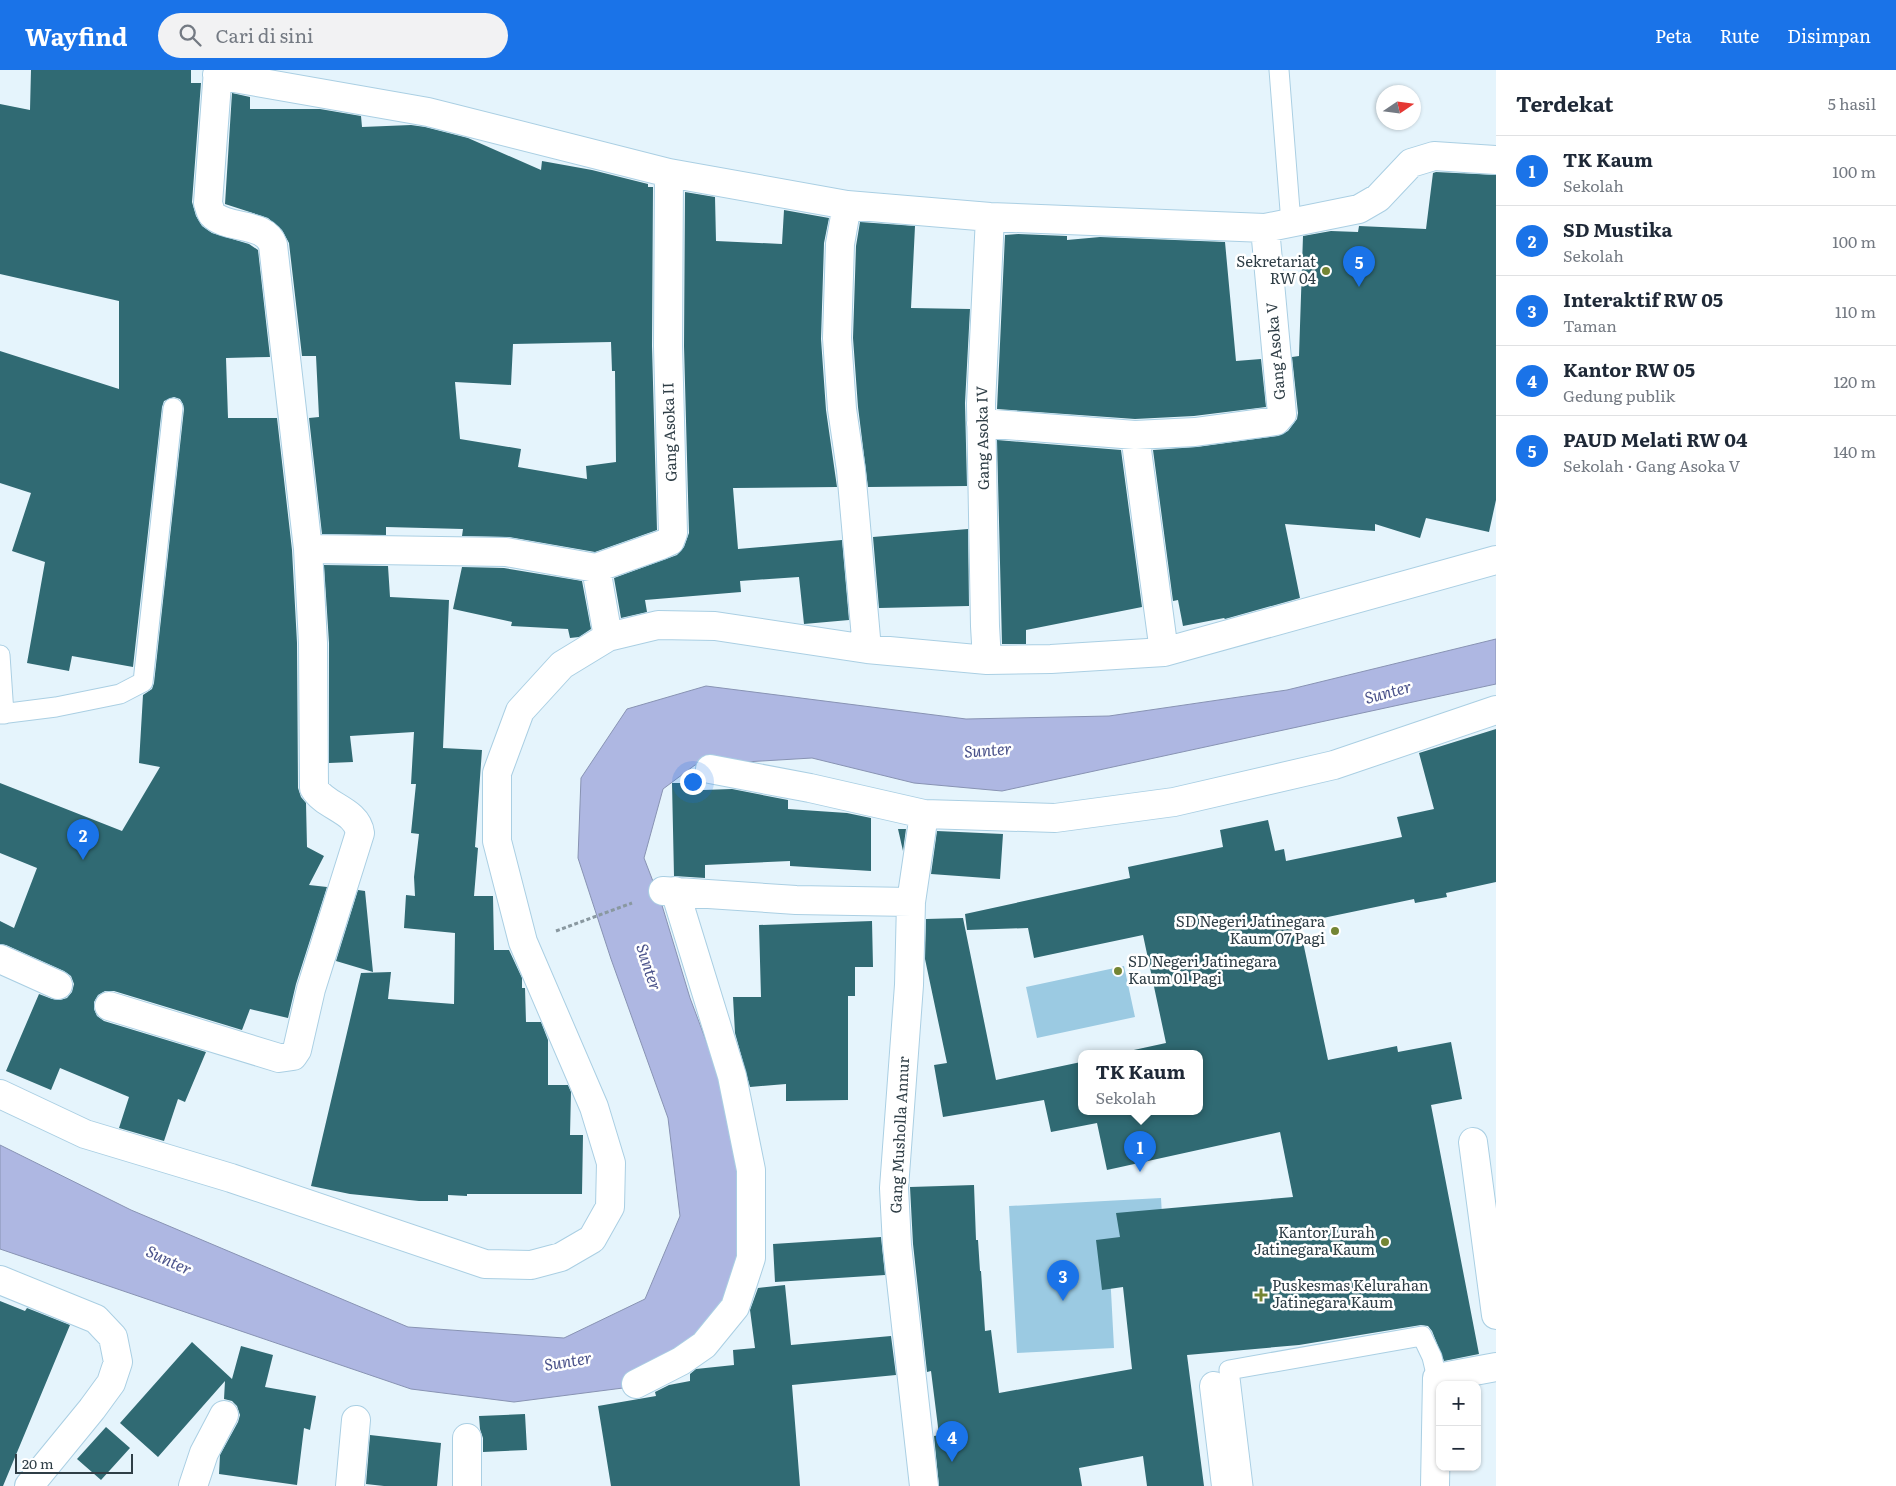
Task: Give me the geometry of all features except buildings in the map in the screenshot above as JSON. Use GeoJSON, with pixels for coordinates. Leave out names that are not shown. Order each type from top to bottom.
{"type":"FeatureCollection","features":[{"type":"Feature","properties":{"kind":"street"},"geometry":{"type":"LineString","coordinates":[[109,1006],[279,1058],[293,1056],[297,1050],[311,988],[360,833],[360,826],[355,820],[321,797],[314,788],[313,642],[308,549],[273,245],[271,238],[264,233],[219,219],[211,213],[208,203],[217,72],[428,112],[669,173],[847,205],[990,217],[1278,225],[1359,209],[1378,198],[1411,163],[1434,156],[1496,160]]}},
{"type":"Feature","properties":{"kind":"street","name":"Gang Asoka II"},"geometry":{"type":"LineString","coordinates":[[596,568],[670,541],[673,533],[668,346],[669,173]]}},
{"type":"Feature","properties":{"kind":"street"},"geometry":{"type":"LineString","coordinates":[[847,205],[840,244],[837,338],[842,409],[851,470],[867,649]]}},
{"type":"Feature","properties":{"kind":"street","name":"Gang Asoka IV"},"geometry":{"type":"LineString","coordinates":[[987,660],[981,423],[990,217]]}},
{"type":"Feature","properties":{"kind":"street","name":"Gang Asoka V"},"geometry":{"type":"LineString","coordinates":[[981,423],[1135,435],[1196,432],[1276,421],[1282,414],[1278,225]]}},
{"type":"Feature","properties":{"kind":"street"},"geometry":{"type":"LineString","coordinates":[[1135,435],[1164,652]]}},
{"type":"Feature","properties":{"kind":"street"},"geometry":{"type":"LineString","coordinates":[[308,549],[506,552],[596,568],[608,637]]}},
{"type":"Feature","properties":{"kind":"street"},"geometry":{"type":"LineString","coordinates":[[0,1094],[85,1134],[231,1178],[486,1264],[530,1266],[561,1257],[592,1238],[610,1207],[611,1163],[594,1107],[523,942],[497,841],[497,773],[520,711],[562,666],[608,637],[658,625],[715,626],[867,649],[987,660],[1051,659],[1164,652],[1496,560]]}},
{"type":"Feature","properties":{"kind":"street"},"geometry":{"type":"LineString","coordinates":[[710,769],[810,788],[924,814],[1055,818],[1174,802],[1334,765],[1496,710]]}},
{"type":"Feature","properties":{"kind":"street","name":"Gang Musholla Annur"},"geometry":{"type":"LineString","coordinates":[[924,814],[911,902],[909,985],[894,1188],[897,1245],[924,1486]]}},
{"type":"Feature","properties":{"kind":"street"},"geometry":{"type":"LineString","coordinates":[[636,1384],[681,1361],[704,1345],[735,1307],[751,1258],[751,1170],[732,1076],[669,891],[796,900],[911,902]]}},
{"type":"Feature","properties":{"kind":"street"},"geometry":{"type":"LineString","coordinates":[[0,959],[58,985]]}},
{"type":"Feature","properties":{"kind":"street"},"geometry":{"type":"LineString","coordinates":[[1473,1142],[1496,1315]]}},
{"type":"Feature","properties":{"kind":"street"},"geometry":{"type":"LineString","coordinates":[[0,1280],[96,1319],[113,1337],[118,1362],[111,1383],[29,1486]]}},
{"type":"Feature","properties":{"kind":"street"},"geometry":{"type":"LineString","coordinates":[[1435,1486],[1437,1378],[1496,1367]]}},
{"type":"Feature","properties":{"kind":"street"},"geometry":{"type":"LineString","coordinates":[[1214,1386],[1226,1486]]}},
{"type":"Feature","properties":{"kind":"street"},"geometry":{"type":"LineString","coordinates":[[193,1486],[204,1453],[224,1415]]}},
{"type":"Feature","properties":{"kind":"street"},"geometry":{"type":"LineString","coordinates":[[350,1486],[356,1420]]}},
{"type":"Feature","properties":{"kind":"street"},"geometry":{"type":"LineString","coordinates":[[467,1438],[467,1486]]}},
{"type":"Feature","properties":{"kind":"lane"},"geometry":{"type":"LineString","coordinates":[[1278,225],[1279,70]]}},
{"type":"Feature","properties":{"kind":"lane"},"geometry":{"type":"LineString","coordinates":[[0,655],[2,714],[56,707],[120,694],[143,682],[173,408]]}},
{"type":"Feature","properties":{"kind":"lane"},"geometry":{"type":"LineString","coordinates":[[1243,1486],[1229,1370],[1422,1336],[1432,1357],[1437,1378]]}},
{"type":"Feature","properties":{"kind":"path"},"geometry":{"type":"LineString","coordinates":[[574,925],[669,891]]}},
{"type":"Feature","properties":{"kind":"shaded area"},"geometry":{"type":"Polygon","coordinates":[[[1124,966],[1135,1017],[1037,1038],[1026,987],[1124,966]]]}},
{"type":"Feature","properties":{"kind":"shaded area"},"geometry":{"type":"Polygon","coordinates":[[[1161,1198],[1164,1250],[1109,1253],[1114,1348],[1017,1353],[1009,1206],[1161,1198]]]}},
{"type":"Feature","properties":{"kind":"water","name":"Sunter"},"geometry":{"type":"Polygon","coordinates":[[[1496,639],[1496,684],[1002,791],[914,783],[812,758],[695,765],[663,789],[644,858],[661,902],[690,998],[732,1110],[742,1223],[734,1280],[711,1333],[623,1388],[514,1402],[411,1389],[0,1249],[0,1145],[131,1210],[408,1327],[564,1338],[645,1299],[680,1216],[668,1118],[611,959],[578,858],[581,778],[627,709],[706,686],[966,719],[1109,716],[1287,690],[1496,639]]]}},
{"type":"Feature","properties":{"kind":"place","name":"Sekretariat RW 04"},"geometry":{"type":"Point","coordinates":[1326,271]}},
{"type":"Feature","properties":{"kind":"place","name":"PAUD Melati RW 04"},"geometry":{"type":"Point","coordinates":[1359,287]}},
{"type":"Feature","properties":{"kind":"place","name":"SD Mustika"},"geometry":{"type":"Point","coordinates":[83,860]}},
{"type":"Feature","properties":{"kind":"place","name":"SD Negeri Jatinegara Kaum 07 Pagi"},"geometry":{"type":"Point","coordinates":[1335,931]}},
{"type":"Feature","properties":{"kind":"place","name":"SD Negeri Jatinegara Kaum 01 Pagi"},"geometry":{"type":"Point","coordinates":[1118,971]}},
{"type":"Feature","properties":{"kind":"place","name":"TK Kaum"},"geometry":{"type":"Point","coordinates":[1140,1172]}},
{"type":"Feature","properties":{"kind":"place","name":"Kantor Lurah Jatinegara Kaum"},"geometry":{"type":"Point","coordinates":[1385,1242]}},
{"type":"Feature","properties":{"kind":"place","name":"Puskesmas Kelurahan Jatinegara Kaum"},"geometry":{"type":"Point","coordinates":[1261,1295]}},
{"type":"Feature","properties":{"kind":"place","name":"Interaktif RW 05"},"geometry":{"type":"Point","coordinates":[1063,1301]}},
{"type":"Feature","properties":{"kind":"place","name":"Kantor RW 05"},"geometry":{"type":"Point","coordinates":[952,1462]}}]}
